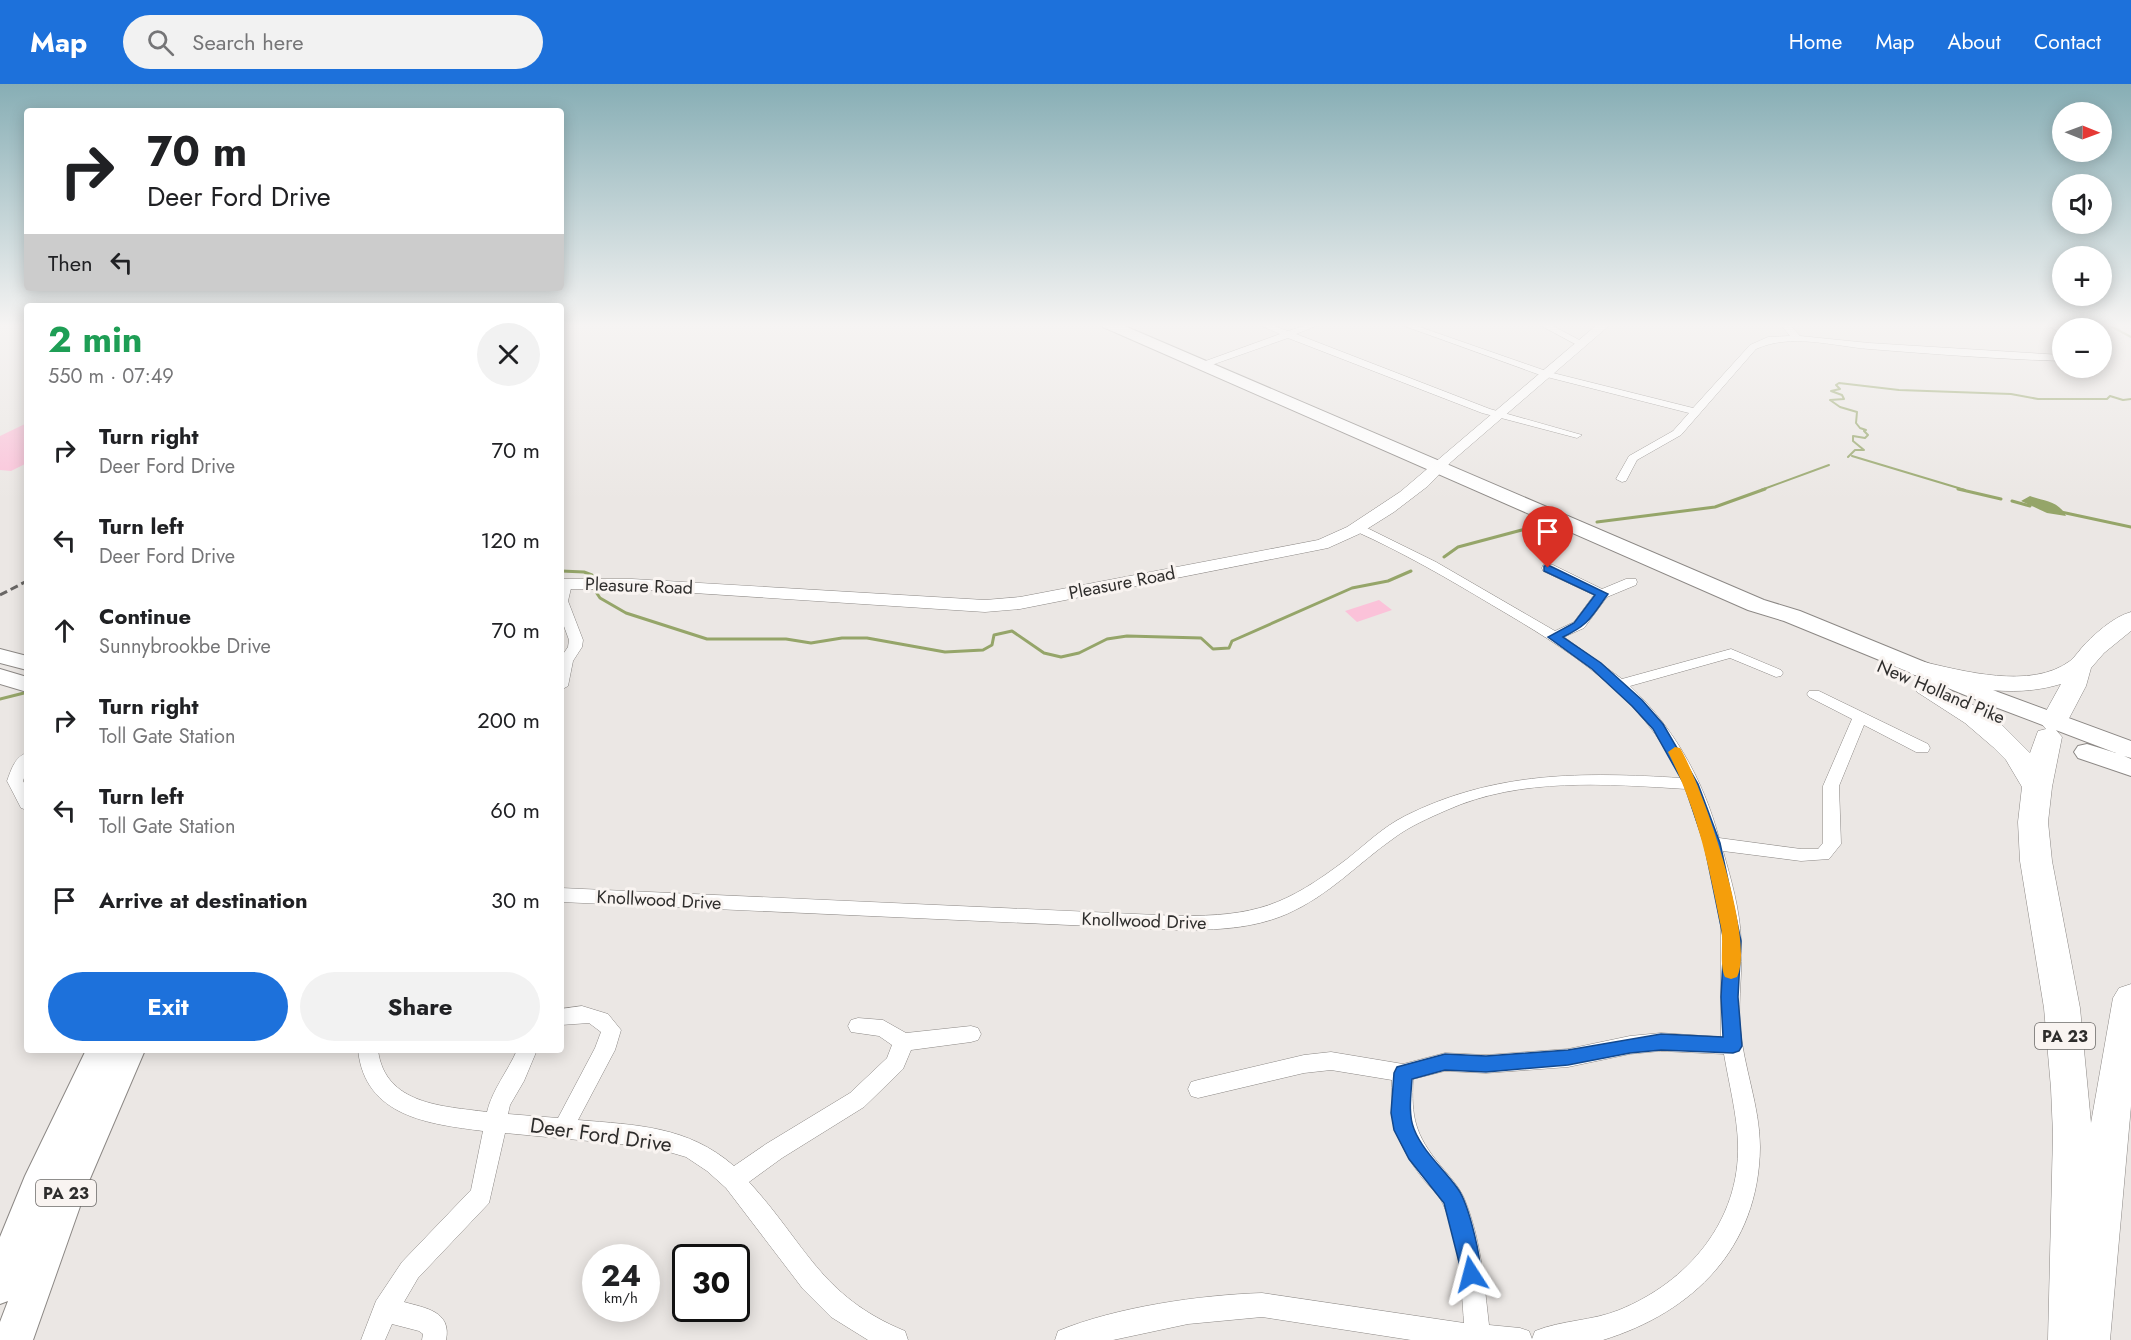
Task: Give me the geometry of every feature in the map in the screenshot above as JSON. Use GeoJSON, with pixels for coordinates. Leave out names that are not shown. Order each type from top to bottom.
{"type":"FeatureCollection","features":[{"type":"Feature","properties":{"kind":"highway"},"geometry":{"type":"LineString","coordinates":[[1923,678],[2019,684],[2050,680],[2079,666],[2103,640],[2131,619]]}},
{"type":"Feature","properties":{"kind":"highway"},"geometry":{"type":"LineString","coordinates":[[2051,729],[2073,686],[2079,666]]}},
{"type":"Feature","properties":{"kind":"highway"},"geometry":{"type":"LineString","coordinates":[[1923,678],[1999,735],[2022,761],[2037,787]]}},
{"type":"Feature","properties":{"kind":"highway","name":"PA 23"},"geometry":{"type":"LineString","coordinates":[[2051,729],[2037,787],[2033,822],[2036,861],[2062,1008],[2070,1088],[2072,1134],[2070,1340]]}},
{"type":"Feature","properties":{"kind":"highway"},"geometry":{"type":"LineString","coordinates":[[2088,1340],[2112,1104],[2131,998]]}},
{"type":"Feature","properties":{"kind":"main road","name":"New Holland Pike"},"geometry":{"type":"LineString","coordinates":[[1244,383],[1756,605],[1792,616],[1923,678],[2051,729],[2131,768]]}},
{"type":"Feature","properties":{"kind":"main road"},"geometry":{"type":"LineString","coordinates":[[0,656],[24,662]]}},
{"type":"Feature","properties":{"kind":"main road"},"geometry":{"type":"LineString","coordinates":[[0,676],[24,684]]}},
{"type":"Feature","properties":{"kind":"main road","name":"New Holland Pike"},"geometry":{"type":"LineString","coordinates":[[2051,729],[2131,750]]}},
{"type":"Feature","properties":{"kind":"main road","name":"PA 23"},"geometry":{"type":"LineString","coordinates":[[0,1284],[38,1188],[101,1053]]}},
{"type":"Feature","properties":{"kind":"main road","name":"PA 23"},"geometry":{"type":"LineString","coordinates":[[13,1340],[71,1181],[128,1053]]}},
{"type":"Feature","properties":{"kind":"street"},"geometry":{"type":"LineString","coordinates":[[1415,383],[1499,415],[1577,435]]}},
{"type":"Feature","properties":{"kind":"street","name":"Pleasure Road"},"geometry":{"type":"LineString","coordinates":[[564,584],[632,584],[956,606],[997,606],[1309,547],[1341,538],[1359,528],[1435,473],[1536,383]]}},
{"type":"Feature","properties":{"kind":"street"},"geometry":{"type":"LineString","coordinates":[[1580,383],[1695,412]]}},
{"type":"Feature","properties":{"kind":"street"},"geometry":{"type":"LineString","coordinates":[[1622,479],[1633,458],[1673,436],[1721,383]]}},
{"type":"Feature","properties":{"kind":"street"},"geometry":{"type":"LineString","coordinates":[[1359,528],[1438,567],[1554,637],[1596,666],[1618,685],[1659,727],[1691,784],[1712,843],[1732,941],[1730,997],[1733,1046],[1746,1113],[1748,1166],[1738,1213],[1724,1242],[1698,1274],[1663,1302],[1640,1316],[1598,1332],[1544,1340]]}},
{"type":"Feature","properties":{"kind":"street"},"geometry":{"type":"LineString","coordinates":[[1548,568],[1602,594]]}},
{"type":"Feature","properties":{"kind":"street"},"geometry":{"type":"LineString","coordinates":[[1554,637],[1579,625],[1602,594],[1630,582]]}},
{"type":"Feature","properties":{"kind":"street"},"geometry":{"type":"LineString","coordinates":[[564,607],[575,630],[576,640],[564,661]]}},
{"type":"Feature","properties":{"kind":"street"},"geometry":{"type":"LineString","coordinates":[[1618,685],[1731,653],[1776,673]]}},
{"type":"Feature","properties":{"kind":"street"},"geometry":{"type":"LineString","coordinates":[[1814,694],[1922,748]]}},
{"type":"Feature","properties":{"kind":"street"},"geometry":{"type":"LineString","coordinates":[[1712,843],[1801,855],[1823,855],[1832,844],[1831,786],[1860,717]]}},
{"type":"Feature","properties":{"kind":"street"},"geometry":{"type":"LineString","coordinates":[[24,762],[15,781],[24,798]]}},
{"type":"Feature","properties":{"kind":"street","name":"Knollwood Drive"},"geometry":{"type":"LineString","coordinates":[[564,895],[1167,923],[1238,921],[1265,915],[1299,900],[1330,880],[1390,832],[1443,805],[1472,795],[1502,787],[1579,779],[1691,784]]}},
{"type":"Feature","properties":{"kind":"street"},"geometry":{"type":"LineString","coordinates":[[564,1017],[586,1014],[606,1022],[611,1030],[599,1062],[586,1082],[564,1128]]}},
{"type":"Feature","properties":{"kind":"street"},"geometry":{"type":"LineString","coordinates":[[858,1026],[883,1028],[903,1042],[971,1034]]}},
{"type":"Feature","properties":{"kind":"street"},"geometry":{"type":"LineString","coordinates":[[735,1179],[774,1151],[857,1100],[896,1063],[903,1042]]}},
{"type":"Feature","properties":{"kind":"street"},"geometry":{"type":"LineString","coordinates":[[1198,1089],[1304,1064],[1331,1060],[1403,1073],[1445,1062],[1486,1064],[1568,1058],[1630,1045],[1661,1042],[1733,1046]]}},
{"type":"Feature","properties":{"kind":"street","name":"Deer Ford Drive"},"geometry":{"type":"LineString","coordinates":[[369,1053],[376,1081],[388,1094],[417,1109],[495,1122],[668,1140],[712,1160],[735,1179],[811,1281],[827,1298],[847,1315],[896,1340]]}},
{"type":"Feature","properties":{"kind":"street"},"geometry":{"type":"LineString","coordinates":[[373,1340],[385,1310],[410,1270],[481,1195],[500,1103],[517,1075],[525,1053]]}},
{"type":"Feature","properties":{"kind":"street"},"geometry":{"type":"LineString","coordinates":[[1403,1073],[1401,1113],[1404,1130],[1416,1152],[1452,1198],[1459,1217],[1469,1253],[1478,1337]]}},
{"type":"Feature","properties":{"kind":"street"},"geometry":{"type":"LineString","coordinates":[[1067,1340],[1118,1333],[1182,1311],[1232,1305],[1262,1305],[1478,1337],[1521,1340]]}},
{"type":"Feature","properties":{"kind":"street"},"geometry":{"type":"LineString","coordinates":[[385,1310],[426,1320],[436,1330],[434,1340]]}},
{"type":"Feature","properties":{"kind":"shaded area"},"geometry":{"type":"Polygon","coordinates":[[[24,424],[24,464],[11,471],[0,470],[0,436],[24,424]]]}},
{"type":"Feature","properties":{"kind":"shaded area"},"geometry":{"type":"Polygon","coordinates":[[[2030,496],[2055,504],[2066,516],[2047,513],[2021,501],[2030,496]]]}},
{"type":"Feature","properties":{"kind":"shaded area"},"geometry":{"type":"Polygon","coordinates":[[[1379,600],[1392,610],[1357,622],[1345,611],[1379,600]]]}},
{"type":"Feature","properties":{"kind":"waterway"},"geometry":{"type":"LineString","coordinates":[[1848,457],[1855,450],[1864,450],[1853,441],[1853,436],[1865,438],[1868,435],[1864,431],[1866,430],[1860,428],[1856,423],[1857,412],[1840,407],[1830,400],[1844,399],[1842,395],[1831,391],[1840,389],[1836,385],[1839,383],[1899,390],[2011,394],[2038,399],[2107,399],[2110,396],[2123,400],[2131,399]]}},
{"type":"Feature","properties":{"kind":"waterway"},"geometry":{"type":"LineString","coordinates":[[1852,456],[1965,490]]}},
{"type":"Feature","properties":{"kind":"waterway"},"geometry":{"type":"LineString","coordinates":[[1761,490],[1829,465]]}},
{"type":"Feature","properties":{"kind":"waterway"},"geometry":{"type":"LineString","coordinates":[[1597,522],[1715,507],[1765,489]]}},
{"type":"Feature","properties":{"kind":"waterway"},"geometry":{"type":"LineString","coordinates":[[1958,489],[2001,499]]}},
{"type":"Feature","properties":{"kind":"waterway"},"geometry":{"type":"LineString","coordinates":[[2012,501],[2030,506]]}},
{"type":"Feature","properties":{"kind":"waterway"},"geometry":{"type":"LineString","coordinates":[[2061,512],[2131,527]]}},
{"type":"Feature","properties":{"kind":"waterway"},"geometry":{"type":"LineString","coordinates":[[1444,557],[1458,547],[1537,526]]}},
{"type":"Feature","properties":{"kind":"waterway"},"geometry":{"type":"LineString","coordinates":[[564,571],[584,572],[592,575],[593,579]]}},
{"type":"Feature","properties":{"kind":"waterway"},"geometry":{"type":"LineString","coordinates":[[592,586],[600,598],[626,613],[707,639],[786,639],[811,643],[842,638],[867,638],[945,652],[983,650],[992,645],[994,635],[1012,631],[1044,653],[1061,657],[1079,653],[1107,639],[1127,636],[1201,638],[1213,649],[1229,648],[1232,641],[1352,588],[1388,581],[1411,571]]}},
{"type":"Feature","properties":{"kind":"waterway"},"geometry":{"type":"LineString","coordinates":[[0,699],[24,693]]}},
{"type":"Feature","properties":{"kind":"railway"},"geometry":{"type":"LineString","coordinates":[[0,595],[24,583]]}},
{"type":"Feature","properties":{"kind":"slow traffic"},"geometry":{"type":"LineString","coordinates":[[1675,752],[1685,769],[1712,843],[1732,941],[1731,972]]}},
{"type":"Feature","properties":{"kind":"route"},"geometry":{"type":"LineString","coordinates":[[1471,1274],[1469,1253],[1452,1198],[1416,1152],[1404,1130],[1401,1113],[1403,1073],[1445,1062],[1486,1064],[1568,1058],[1630,1045],[1661,1042],[1733,1046],[1730,1026],[1732,941],[1712,843],[1691,784],[1685,769],[1659,727],[1637,703],[1596,666],[1554,637],[1579,625],[1602,594],[1548,568]]}}]}
